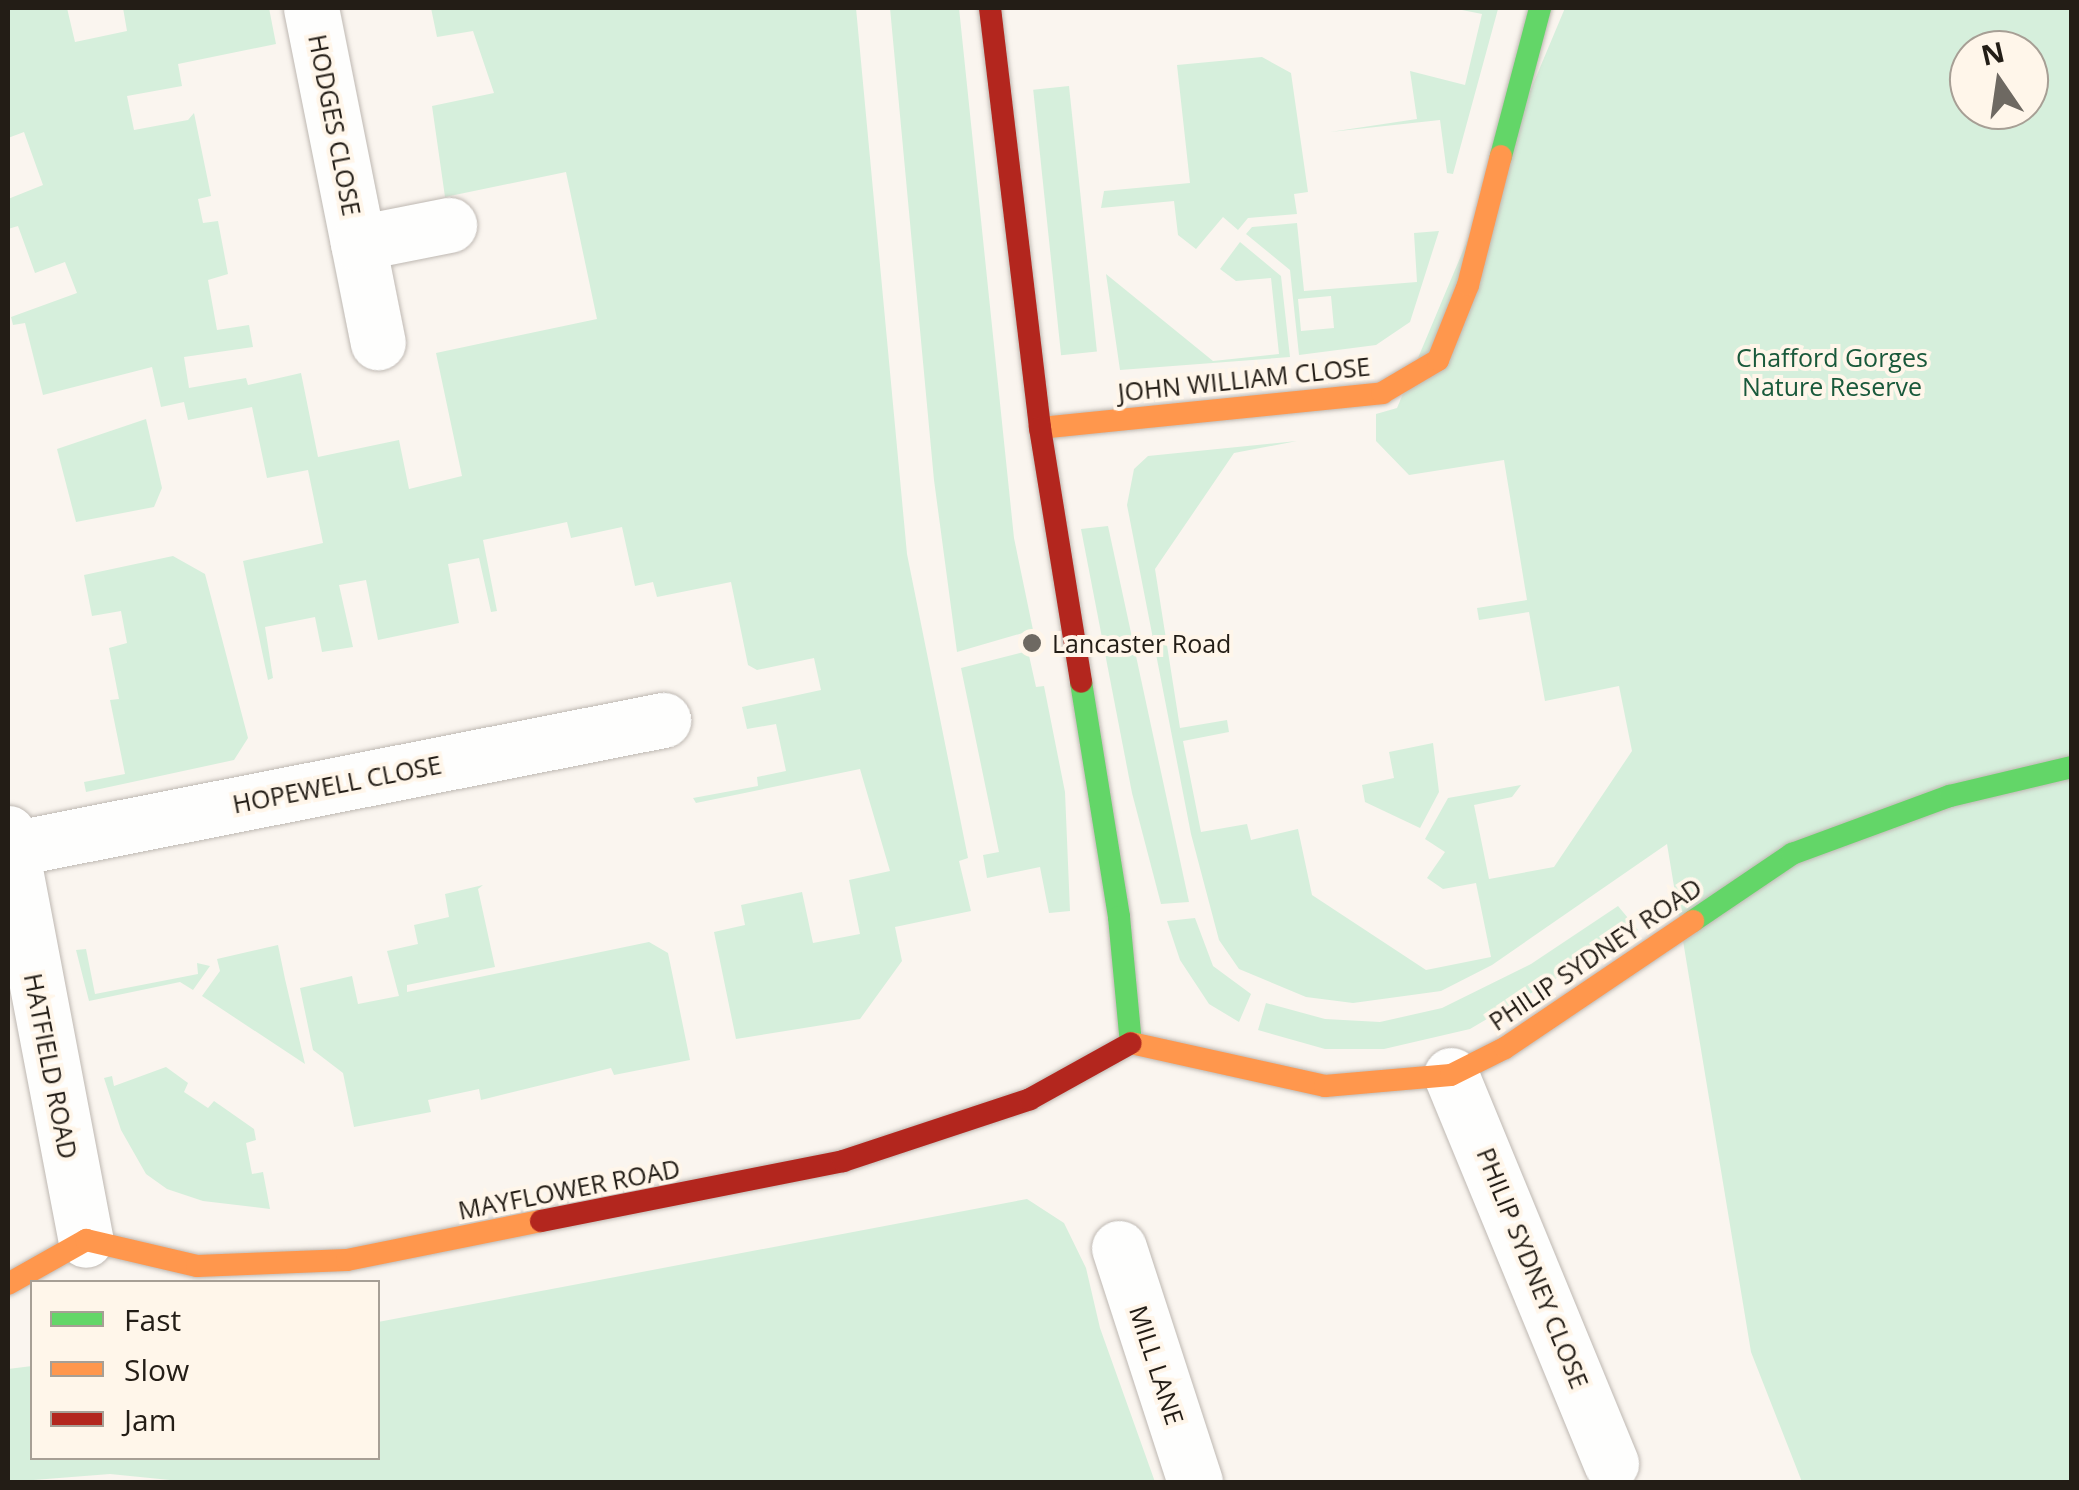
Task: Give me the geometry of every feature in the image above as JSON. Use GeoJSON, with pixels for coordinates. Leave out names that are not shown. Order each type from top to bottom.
{"type":"FeatureCollection","features":[{"type":"Feature","properties":{"kind":"street","name":"HODGES CLOSE"},"geometry":{"type":"LineString","coordinates":[[312,8],[378,342]]}},
{"type":"Feature","properties":{"kind":"street"},"geometry":{"type":"LineString","coordinates":[[990,8],[1040,428],[1118,917],[1131,1043]]}},
{"type":"Feature","properties":{"kind":"street","name":"JOHN WILLIAM CLOSE"},"geometry":{"type":"LineString","coordinates":[[1040,428],[1382,393],[1438,360],[1468,284],[1540,8]]}},
{"type":"Feature","properties":{"kind":"street","name":"HODGES CLOSE"},"geometry":{"type":"LineString","coordinates":[[358,243],[449,224]]}},
{"type":"Feature","properties":{"kind":"street","name":"HOPEWELL CLOSE"},"geometry":{"type":"LineString","coordinates":[[9,841],[663,720]]}},
{"type":"Feature","properties":{"kind":"street","name":"PHILIP SYDNEY ROAD"},"geometry":{"type":"LineString","coordinates":[[1131,1043],[1325,1086],[1451,1075],[1505,1048],[1792,854],[1950,796],[2072,767]]}},
{"type":"Feature","properties":{"kind":"street","name":"HATFIELD ROAD"},"geometry":{"type":"LineString","coordinates":[[9,841],[86,1240]]}},
{"type":"Feature","properties":{"kind":"street","name":"MAYFLOWER ROAD"},"geometry":{"type":"LineString","coordinates":[[86,1240],[197,1266],[347,1260],[442,1243],[905,1145],[1030,1099],[1131,1043]]}},
{"type":"Feature","properties":{"kind":"street","name":"PHILIP SYDNEY CLOSE"},"geometry":{"type":"LineString","coordinates":[[1451,1075],[1612,1462]]}},
{"type":"Feature","properties":{"kind":"street"},"geometry":{"type":"LineString","coordinates":[[8,1284],[86,1240]]}},
{"type":"Feature","properties":{"kind":"street","name":"MILL LANE"},"geometry":{"type":"LineString","coordinates":[[1119,1248],[1196,1482]]}},
{"type":"Feature","properties":{"kind":"green space"},"geometry":{"type":"Polygon","coordinates":[[[8,8],[67,8],[75,42],[127,31],[123,8],[269,8],[276,44],[178,64],[182,86],[127,96],[134,130],[188,120],[194,113],[211,196],[198,199],[203,223],[218,221],[228,274],[208,280],[217,330],[249,325],[253,347],[184,357],[189,388],[246,378],[248,385],[301,373],[318,457],[399,440],[409,489],[462,476],[436,353],[597,319],[566,172],[445,197],[432,106],[494,93],[473,31],[437,37],[431,8],[856,8],[907,554],[968,858],[959,861],[971,911],[895,927],[902,961],[860,1019],[736,1039],[714,932],[745,925],[741,905],[802,892],[813,943],[860,934],[849,880],[890,871],[860,769],[696,803],[693,798],[758,786],[757,777],[786,771],[776,724],[747,729],[742,707],[821,690],[814,658],[757,670],[748,665],[731,582],[657,597],[653,582],[635,586],[622,527],[571,538],[567,522],[483,540],[497,611],[491,612],[479,558],[448,564],[459,623],[378,640],[366,580],[339,585],[353,647],[322,652],[315,617],[265,627],[273,678],[268,680],[243,561],[323,543],[308,470],[267,478],[252,407],[188,420],[184,402],[161,407],[152,367],[43,395],[25,323],[13,325],[11,317],[77,293],[65,262],[35,273],[18,226],[8,229],[8,199],[43,185],[24,132],[8,138],[8,8]]]}},
{"type":"Feature","properties":{"kind":"green space"},"geometry":{"type":"Polygon","coordinates":[[[890,8],[959,8],[1014,538],[1033,630],[957,652],[934,480],[890,8]]]}},
{"type":"Feature","properties":{"kind":"green space"},"geometry":{"type":"Polygon","coordinates":[[[1452,8],[1498,9],[1453,174],[1447,173],[1440,120],[1330,132],[1417,119],[1410,71],[1465,85],[1482,14],[1452,8]]]}},
{"type":"Feature","properties":{"kind":"green space","name":"Chafford Gorges Nature Reserve"},"geometry":{"type":"Polygon","coordinates":[[[1565,8],[2071,8],[2071,1482],[1802,1482],[1751,1352],[1667,844],[1492,965],[1441,991],[1353,1003],[1306,997],[1239,969],[1219,940],[1191,834],[1127,505],[1134,469],[1148,456],[1297,441],[1234,453],[1155,569],[1180,728],[1227,720],[1229,732],[1183,741],[1201,832],[1247,824],[1251,840],[1298,829],[1312,895],[1426,970],[1491,957],[1476,883],[1443,889],[1427,878],[1445,852],[1425,839],[1448,798],[1521,785],[1512,797],[1474,805],[1489,879],[1554,867],[1632,751],[1619,686],[1545,701],[1529,612],[1479,620],[1477,608],[1527,600],[1504,460],[1409,475],[1376,441],[1376,414],[1397,408],[1565,8]]]}},
{"type":"Feature","properties":{"kind":"green space"},"geometry":{"type":"Polygon","coordinates":[[[1262,57],[1291,73],[1308,192],[1294,194],[1297,214],[1248,218],[1238,230],[1223,217],[1196,249],[1178,235],[1174,201],[1101,208],[1104,191],[1190,183],[1177,65],[1262,57]]]}},
{"type":"Feature","properties":{"kind":"green space"},"geometry":{"type":"Polygon","coordinates":[[[1069,86],[1097,352],[1061,355],[1033,90],[1069,86]]]}},
{"type":"Feature","properties":{"kind":"green space"},"geometry":{"type":"Polygon","coordinates":[[[1297,223],[1304,291],[1417,282],[1414,233],[1439,231],[1410,322],[1376,345],[1299,355],[1290,270],[1246,234],[1252,227],[1297,223]],[[1331,296],[1298,299],[1301,331],[1334,328],[1331,296]]]}},
{"type":"Feature","properties":{"kind":"green space"},"geometry":{"type":"Polygon","coordinates":[[[1240,242],[1281,276],[1290,357],[1120,370],[1106,274],[1213,361],[1279,354],[1271,278],[1236,281],[1220,269],[1240,242]]]}},
{"type":"Feature","properties":{"kind":"green space"},"geometry":{"type":"Polygon","coordinates":[[[146,419],[162,488],[154,507],[76,522],[57,449],[146,419]]]}},
{"type":"Feature","properties":{"kind":"green space"},"geometry":{"type":"Polygon","coordinates":[[[1108,526],[1189,902],[1161,904],[1132,793],[1081,529],[1108,526]]]}},
{"type":"Feature","properties":{"kind":"green space"},"geometry":{"type":"Polygon","coordinates":[[[173,556],[205,574],[248,738],[234,760],[86,792],[84,782],[125,774],[110,700],[119,699],[109,648],[127,643],[121,611],[92,616],[84,575],[173,556]]]}},
{"type":"Feature","properties":{"kind":"green space"},"geometry":{"type":"Polygon","coordinates":[[[1028,651],[1036,687],[1044,686],[1065,792],[1070,911],[1049,913],[1040,867],[987,878],[983,855],[999,852],[961,668],[1028,651]]]}},
{"type":"Feature","properties":{"kind":"green space"},"geometry":{"type":"Polygon","coordinates":[[[1433,743],[1439,792],[1420,828],[1365,802],[1362,785],[1394,778],[1389,752],[1433,743]]]}},
{"type":"Feature","properties":{"kind":"green space"},"geometry":{"type":"Polygon","coordinates":[[[483,885],[478,889],[495,967],[407,985],[407,992],[649,942],[668,953],[690,1060],[614,1075],[611,1068],[481,1100],[479,1089],[428,1100],[431,1112],[354,1127],[343,1073],[313,1050],[300,988],[352,976],[358,1004],[399,996],[387,951],[418,944],[414,925],[449,917],[445,894],[483,885]]]}},
{"type":"Feature","properties":{"kind":"green space"},"geometry":{"type":"Polygon","coordinates":[[[1618,906],[1638,930],[1470,1029],[1384,1049],[1325,1049],[1258,1030],[1266,1003],[1325,1019],[1380,1022],[1442,1008],[1531,964],[1618,906]]]}},
{"type":"Feature","properties":{"kind":"green space"},"geometry":{"type":"Polygon","coordinates":[[[1195,918],[1213,966],[1251,994],[1239,1022],[1209,1004],[1180,960],[1167,921],[1195,918]]]}},
{"type":"Feature","properties":{"kind":"green space"},"geometry":{"type":"Polygon","coordinates":[[[278,945],[305,1064],[202,996],[220,971],[217,959],[278,945]]]}},
{"type":"Feature","properties":{"kind":"green space"},"geometry":{"type":"Polygon","coordinates":[[[86,949],[95,994],[198,974],[197,963],[210,966],[193,990],[180,982],[89,1001],[76,950],[86,949]]]}},
{"type":"Feature","properties":{"kind":"green space"},"geometry":{"type":"Polygon","coordinates":[[[166,1067],[188,1083],[184,1092],[208,1108],[214,1101],[254,1129],[256,1140],[246,1143],[252,1174],[263,1172],[270,1209],[203,1201],[167,1189],[146,1174],[121,1130],[104,1078],[112,1076],[114,1086],[166,1067]]]}},
{"type":"Feature","properties":{"kind":"green space"},"geometry":{"type":"Polygon","coordinates":[[[1027,1199],[1064,1223],[1086,1268],[1100,1328],[1155,1482],[190,1482],[110,1474],[8,1482],[8,1369],[30,1366],[30,1460],[380,1460],[380,1322],[1027,1199]]]}},
{"type":"Feature","properties":{"kind":"traffic: fast"},"geometry":{"type":"LineString","coordinates":[[1501,156],[1540,8]]}},
{"type":"Feature","properties":{"kind":"traffic: fast"},"geometry":{"type":"LineString","coordinates":[[1081,682],[1119,917],[1131,1043]]}},
{"type":"Feature","properties":{"kind":"traffic: fast"},"geometry":{"type":"LineString","coordinates":[[1693,921],[1792,854],[1950,796],[2072,767]]}},
{"type":"Feature","properties":{"kind":"traffic: slow"},"geometry":{"type":"LineString","coordinates":[[1040,428],[1382,393],[1438,360],[1468,285],[1501,156]]}},
{"type":"Feature","properties":{"kind":"traffic: slow"},"geometry":{"type":"LineString","coordinates":[[1131,1043],[1325,1086],[1451,1075],[1505,1048],[1693,921]]}},
{"type":"Feature","properties":{"kind":"traffic: slow"},"geometry":{"type":"LineString","coordinates":[[8,1284],[86,1240],[197,1266],[347,1260],[541,1221]]}},
{"type":"Feature","properties":{"kind":"traffic: jam"},"geometry":{"type":"LineString","coordinates":[[990,8],[1040,428],[1081,682]]}},
{"type":"Feature","properties":{"kind":"traffic: jam"},"geometry":{"type":"LineString","coordinates":[[541,1221],[843,1161],[1030,1099],[1131,1043]]}},
{"type":"Feature","properties":{"kind":"place","name":"Lancaster Road"},"geometry":{"type":"Point","coordinates":[1032,643]}}]}
